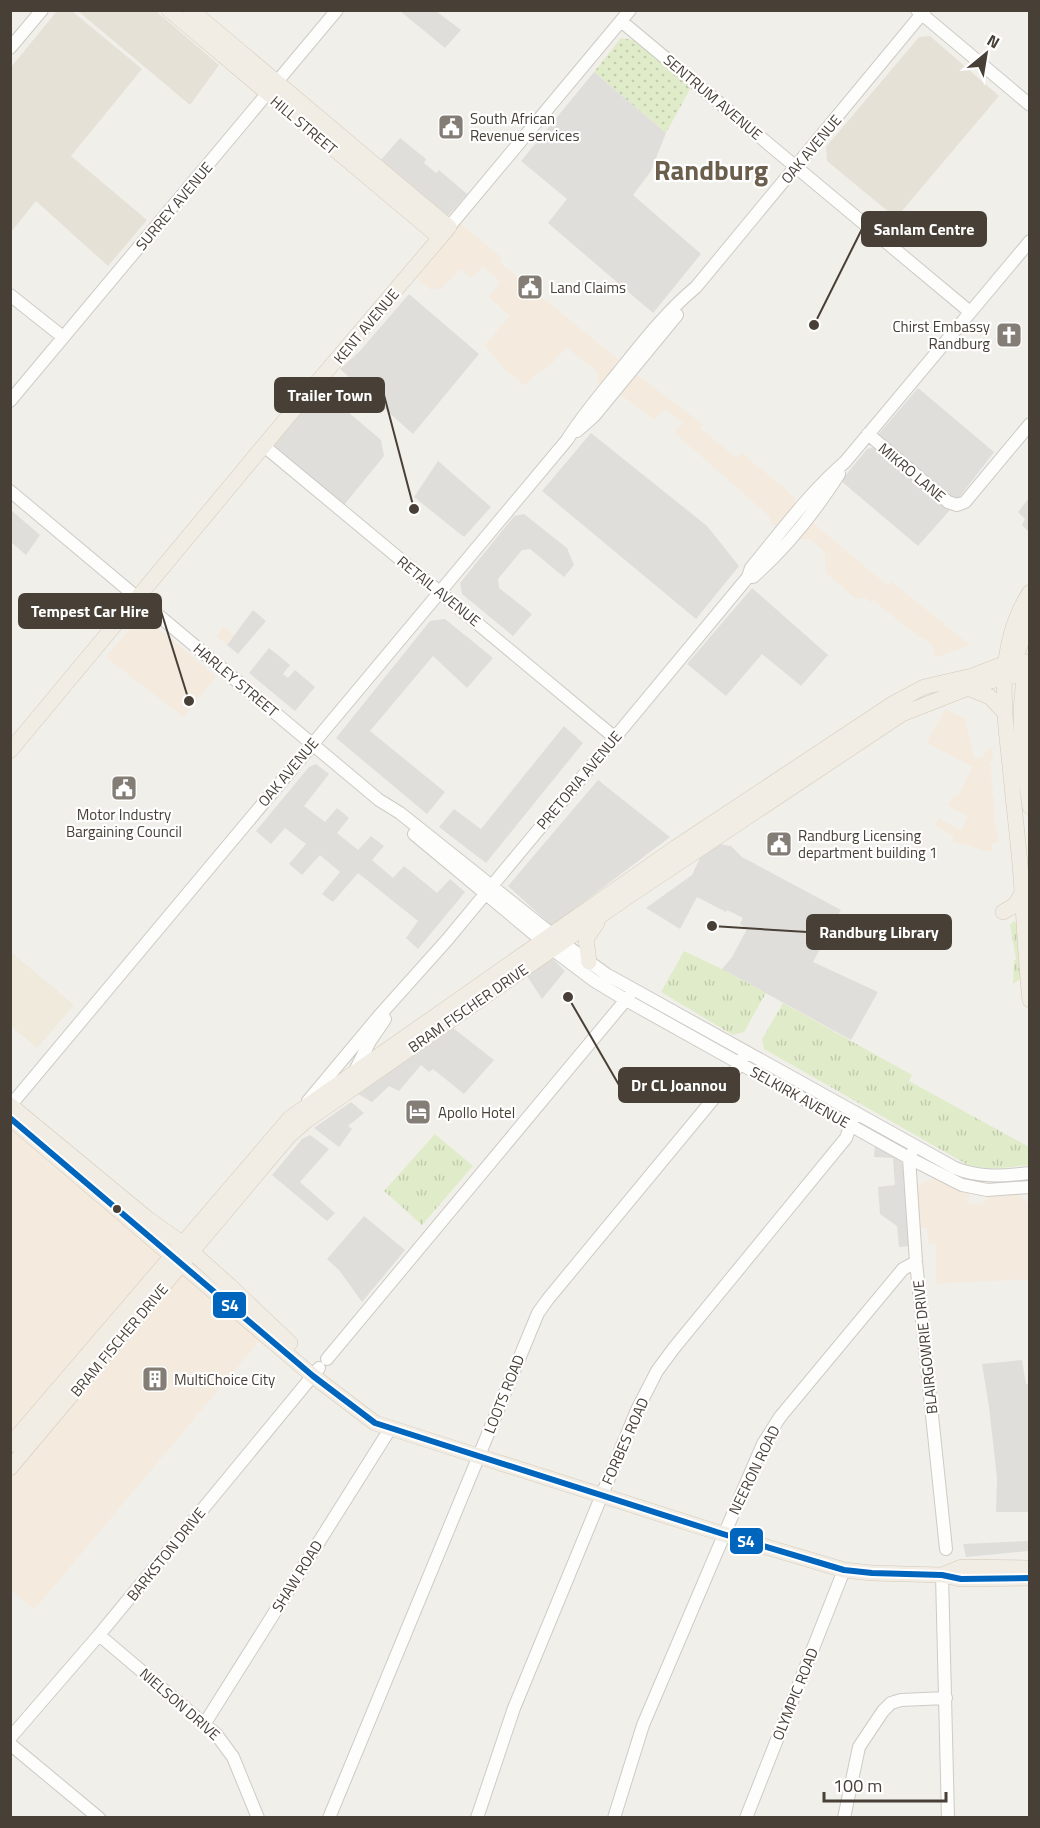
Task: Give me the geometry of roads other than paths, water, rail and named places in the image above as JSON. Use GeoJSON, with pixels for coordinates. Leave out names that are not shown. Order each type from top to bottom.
{"type":"FeatureCollection","features":[{"type":"Feature","properties":{"kind":"main road","name":"HILL STREET"},"geometry":{"type":"LineString","coordinates":[[169,10],[272,88],[445,233]]}},
{"type":"Feature","properties":{"kind":"main road","name":"HILL STREET"},"geometry":{"type":"LineString","coordinates":[[191,10],[272,88]]}},
{"type":"Feature","properties":{"kind":"main road","name":"KENT AVENUE"},"geometry":{"type":"LineString","coordinates":[[10,751],[445,233]]}},
{"type":"Feature","properties":{"kind":"main road"},"geometry":{"type":"LineString","coordinates":[[924,687],[992,661],[1008,645],[1029,592]]}},
{"type":"Feature","properties":{"kind":"main road"},"geometry":{"type":"LineString","coordinates":[[1029,617],[1020,666],[1004,712],[1029,990]]}},
{"type":"Feature","properties":{"kind":"main road"},"geometry":{"type":"LineString","coordinates":[[1008,645],[1020,666],[1020,734],[1027,761],[1029,807]]}},
{"type":"Feature","properties":{"kind":"main road","name":"BRAM FISCHER DRIVE"},"geometry":{"type":"LineString","coordinates":[[10,1445],[182,1254],[306,1121],[552,942],[675,848],[894,703],[924,687],[1020,666]]}},
{"type":"Feature","properties":{"kind":"main road","name":"BRAM FISCHER DRIVE"},"geometry":{"type":"LineString","coordinates":[[10,1468],[281,1128],[299,1112],[552,942],[605,914],[696,850],[902,714],[1020,666]]}},
{"type":"Feature","properties":{"kind":"main road"},"geometry":{"type":"LineString","coordinates":[[968,688],[990,697],[1004,712]]}},
{"type":"Feature","properties":{"kind":"main road"},"geometry":{"type":"LineString","coordinates":[[1003,912],[1014,905],[1022,893]]}},
{"type":"Feature","properties":{"kind":"main road"},"geometry":{"type":"LineString","coordinates":[[589,962],[586,939],[592,928],[605,914]]}},
{"type":"Feature","properties":{"kind":"main road"},"geometry":{"type":"LineString","coordinates":[[11,1105],[148,1220],[182,1254]]}},
{"type":"Feature","properties":{"kind":"main road"},"geometry":{"type":"LineString","coordinates":[[10,1118],[182,1254],[229,1285],[286,1340],[390,1429],[844,1570],[872,1574],[942,1575],[961,1579],[1029,1578]]}},
{"type":"Feature","properties":{"kind":"main road"},"geometry":{"type":"LineString","coordinates":[[942,1575],[962,1567],[1029,1568]]}},
{"type":"Feature","properties":{"kind":"street"},"geometry":{"type":"LineString","coordinates":[[10,48],[42,10]]}},
{"type":"Feature","properties":{"kind":"street","name":"SURREY AVENUE"},"geometry":{"type":"LineString","coordinates":[[10,401],[337,10]]}},
{"type":"Feature","properties":{"kind":"street","name":"KENT AVENUE"},"geometry":{"type":"LineString","coordinates":[[445,233],[630,10]]}},
{"type":"Feature","properties":{"kind":"street"},"geometry":{"type":"LineString","coordinates":[[922,12],[1029,105]]}},
{"type":"Feature","properties":{"kind":"street","name":"OAK AVENUE"},"geometry":{"type":"LineString","coordinates":[[11,1105],[567,440],[611,397],[677,315],[696,287],[922,12]]}},
{"type":"Feature","properties":{"kind":"street","name":"SENTRUM AVENUE"},"geometry":{"type":"LineString","coordinates":[[621,21],[970,312]]}},
{"type":"Feature","properties":{"kind":"street","name":"PRETORIA AVENUE"},"geometry":{"type":"LineString","coordinates":[[299,1112],[379,1016],[410,983],[748,577],[756,575],[800,526],[845,462],[1029,242]]}},
{"type":"Feature","properties":{"kind":"street"},"geometry":{"type":"LineString","coordinates":[[10,295],[63,337]]}},
{"type":"Feature","properties":{"kind":"street","name":"MIKRO LANE"},"geometry":{"type":"LineString","coordinates":[[868,434],[948,502],[957,505],[965,502],[1029,424]]}},
{"type":"Feature","properties":{"kind":"street","name":"RETAIL AVENUE"},"geometry":{"type":"LineString","coordinates":[[264,446],[614,737]]}},
{"type":"Feature","properties":{"kind":"street","name":"HARLEY STREET"},"geometry":{"type":"LineString","coordinates":[[10,491],[379,800],[400,813],[471,869],[488,889]]}},
{"type":"Feature","properties":{"kind":"street","name":"HARLEY STREET"},"geometry":{"type":"LineString","coordinates":[[379,800],[396,819],[488,889],[552,942]]}},
{"type":"Feature","properties":{"kind":"street"},"geometry":{"type":"LineString","coordinates":[[471,869],[482,873],[503,871]]}},
{"type":"Feature","properties":{"kind":"street","name":"SELKIRK AVENUE"},"geometry":{"type":"LineString","coordinates":[[552,942],[589,962],[630,995]]}},
{"type":"Feature","properties":{"kind":"street","name":"SELKIRK AVENUE"},"geometry":{"type":"LineString","coordinates":[[552,942],[593,980],[630,995],[743,1058],[850,1125],[909,1158],[962,1185],[1001,1190],[1029,1187]]}},
{"type":"Feature","properties":{"kind":"street","name":"PRETORIA AVENUE"},"geometry":{"type":"LineString","coordinates":[[346,1092],[370,1041],[410,983]]}},
{"type":"Feature","properties":{"kind":"street","name":"BARKSTON DRIVE"},"geometry":{"type":"LineString","coordinates":[[10,1738],[99,1635],[630,995]]}},
{"type":"Feature","properties":{"kind":"street","name":"SELKIRK AVENUE"},"geometry":{"type":"LineString","coordinates":[[743,1058],[855,1112],[969,1174],[1001,1176],[1029,1173]]}},
{"type":"Feature","properties":{"kind":"street","name":"LOOTS ROAD"},"geometry":{"type":"LineString","coordinates":[[329,1818],[527,1337],[543,1305],[729,1080],[743,1058]]}},
{"type":"Feature","properties":{"kind":"street","name":"FORBES ROAD"},"geometry":{"type":"LineString","coordinates":[[477,1818],[513,1708],[637,1410],[657,1371],[846,1138],[855,1112]]}},
{"type":"Feature","properties":{"kind":"street","name":"BLAIRGOWRIE DRIVE"},"geometry":{"type":"LineString","coordinates":[[914,1146],[909,1158],[916,1262],[946,1549]]}},
{"type":"Feature","properties":{"kind":"street","name":"NEERON ROAD"},"geometry":{"type":"LineString","coordinates":[[614,1818],[644,1725],[759,1452],[771,1430],[903,1269],[916,1262]]}},
{"type":"Feature","properties":{"kind":"street","name":"SHAW ROAD"},"geometry":{"type":"LineString","coordinates":[[205,1723],[390,1429]]}},
{"type":"Feature","properties":{"kind":"street","name":"OLYMPIC ROAD"},"geometry":{"type":"LineString","coordinates":[[746,1818],[844,1570]]}},
{"type":"Feature","properties":{"kind":"street"},"geometry":{"type":"LineString","coordinates":[[942,1575],[948,1818]]}},
{"type":"Feature","properties":{"kind":"street","name":"NIELSON DRIVE"},"geometry":{"type":"LineString","coordinates":[[99,1635],[205,1723],[225,1744],[233,1757],[258,1818]]}},
{"type":"Feature","properties":{"kind":"street"},"geometry":{"type":"LineString","coordinates":[[844,1818],[859,1747],[883,1711],[891,1703],[901,1700],[946,1698]]}},
{"type":"Feature","properties":{"kind":"street"},"geometry":{"type":"LineString","coordinates":[[10,1744],[99,1818]]}},
{"type":"Feature","properties":{"kind":"place","name":"South African Revenue services"},"geometry":{"type":"Point","coordinates":[451,127]}},
{"type":"Feature","properties":{"kind":"place","name":"Land Claims"},"geometry":{"type":"Point","coordinates":[530,287]}},
{"type":"Feature","properties":{"kind":"place","name":"Sanlam Centre"},"geometry":{"type":"Point","coordinates":[814,325]}},
{"type":"Feature","properties":{"kind":"place","name":"Chirst Embassy Randburg"},"geometry":{"type":"Point","coordinates":[1009,335]}},
{"type":"Feature","properties":{"kind":"place","name":"Trailer Town"},"geometry":{"type":"Point","coordinates":[414,509]}},
{"type":"Feature","properties":{"kind":"place","name":"Tempest Car Hire"},"geometry":{"type":"Point","coordinates":[189,701]}},
{"type":"Feature","properties":{"kind":"place","name":"Motor Industry Bargaining Council"},"geometry":{"type":"Point","coordinates":[124,788]}},
{"type":"Feature","properties":{"kind":"place","name":"Randburg Licensing department building 1"},"geometry":{"type":"Point","coordinates":[779,844]}},
{"type":"Feature","properties":{"kind":"place","name":"Randburg Library"},"geometry":{"type":"Point","coordinates":[712,926]}},
{"type":"Feature","properties":{"kind":"place","name":"Dr CL Joannou"},"geometry":{"type":"Point","coordinates":[568,997]}},
{"type":"Feature","properties":{"kind":"place","name":"Apollo Hotel"},"geometry":{"type":"Point","coordinates":[418,1112]}},
{"type":"Feature","properties":{"kind":"place","name":"MultiChoice City"},"geometry":{"type":"Point","coordinates":[155,1379]}},
{"type":"Feature","properties":{"kind":"district","name":"Randburg"},"geometry":{"type":"Point","coordinates":[711,169]}}]}
